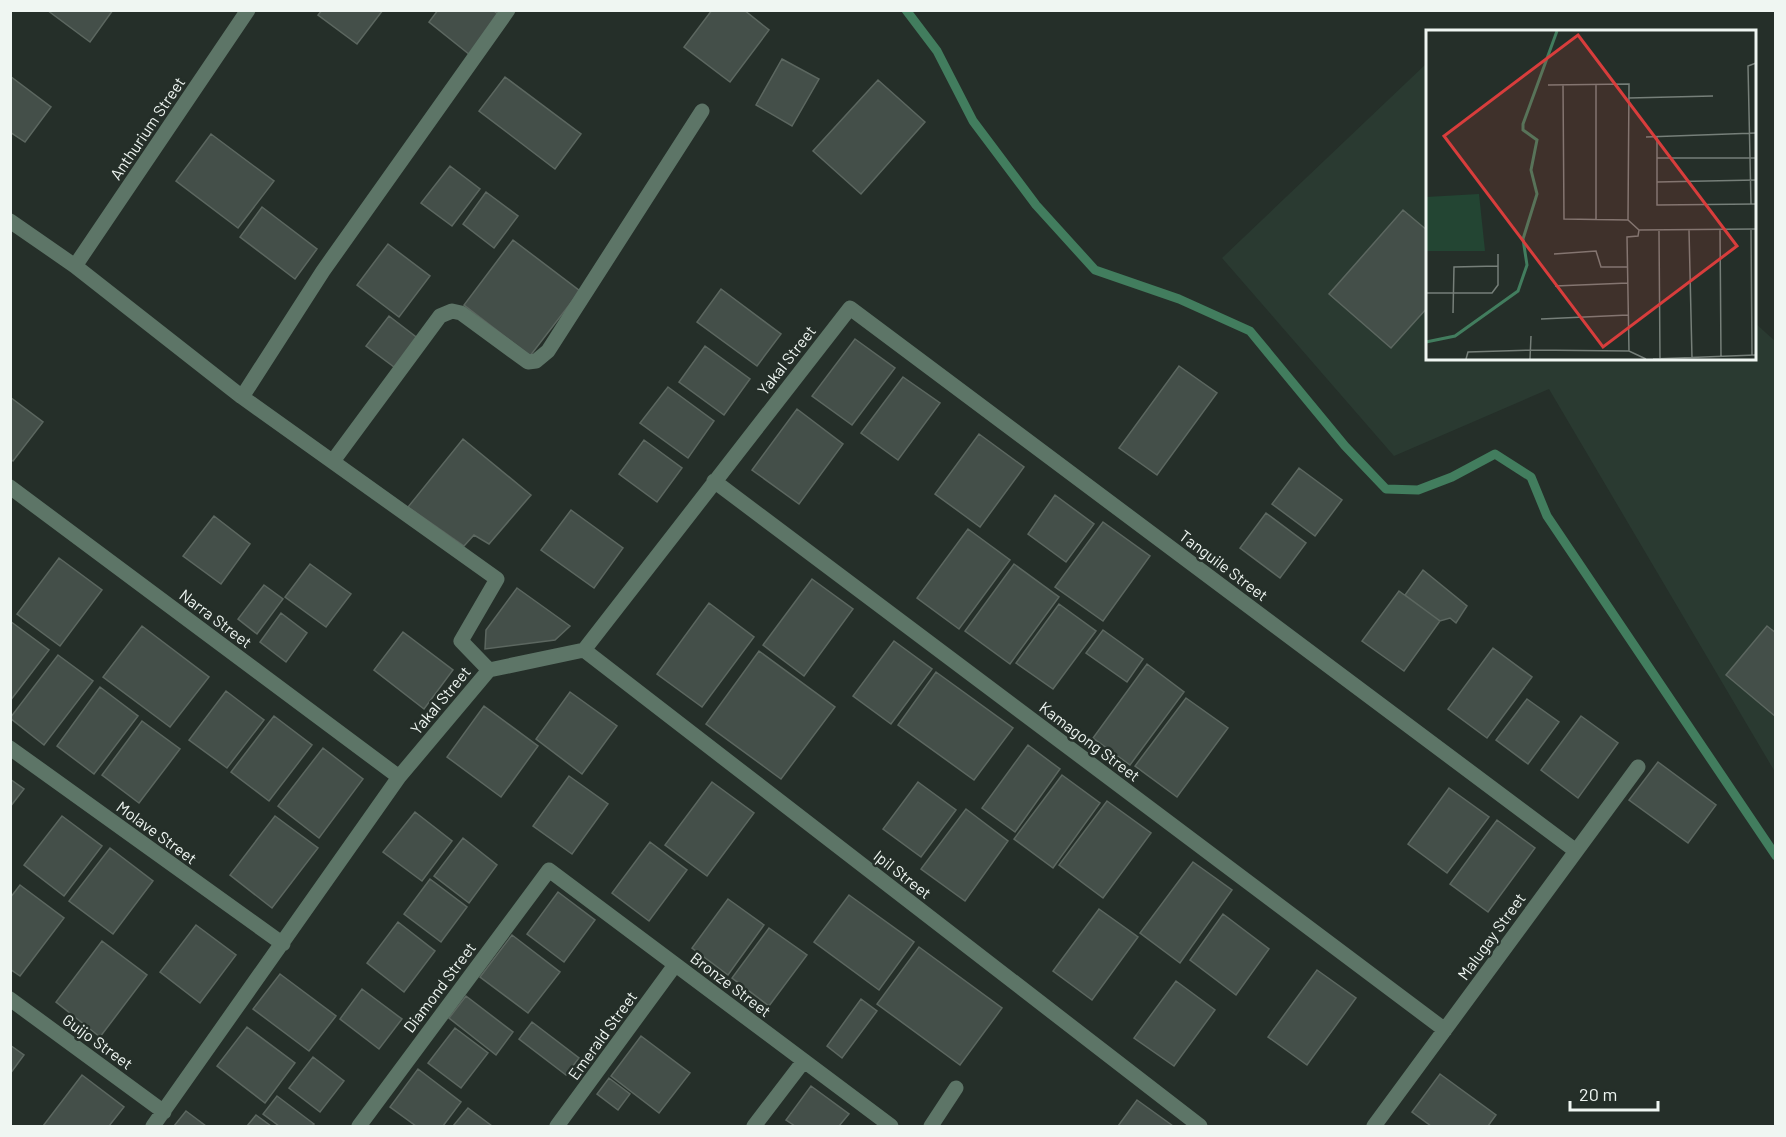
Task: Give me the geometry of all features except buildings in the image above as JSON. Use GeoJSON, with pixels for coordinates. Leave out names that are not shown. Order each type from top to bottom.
{"type":"FeatureCollection","features":[{"type":"Feature","properties":{"kind":"street","name":"Anthurium Street"},"geometry":{"type":"LineString","coordinates":[[75,266],[248,10]]}},
{"type":"Feature","properties":{"kind":"street"},"geometry":{"type":"LineString","coordinates":[[242,398],[323,271],[508,10]]}},
{"type":"Feature","properties":{"kind":"street"},"geometry":{"type":"LineString","coordinates":[[333,462],[440,316],[452,311],[461,313],[528,362],[536,361],[548,351],[702,111]]}},
{"type":"Feature","properties":{"kind":"street"},"geometry":{"type":"LineString","coordinates":[[10,221],[75,266],[242,398],[497,579],[461,641],[489,670]]}},
{"type":"Feature","properties":{"kind":"street","name":"Yakal Street"},"geometry":{"type":"LineString","coordinates":[[153,1126],[399,777],[489,670],[584,650],[850,308]]}},
{"type":"Feature","properties":{"kind":"street","name":"Tanguile Street"},"geometry":{"type":"LineString","coordinates":[[850,308],[1576,850]]}},
{"type":"Feature","properties":{"kind":"street","name":"Kamagong Street"},"geometry":{"type":"LineString","coordinates":[[714,480],[1445,1030]]}},
{"type":"Feature","properties":{"kind":"street","name":"Narra Street"},"geometry":{"type":"LineString","coordinates":[[10,487],[399,777]]}},
{"type":"Feature","properties":{"kind":"street","name":"Ipil Street"},"geometry":{"type":"LineString","coordinates":[[584,650],[1200,1126]]}},
{"type":"Feature","properties":{"kind":"street","name":"Molave Street"},"geometry":{"type":"LineString","coordinates":[[10,748],[283,944]]}},
{"type":"Feature","properties":{"kind":"street","name":"Malugay Street"},"geometry":{"type":"LineString","coordinates":[[1374,1126],[1638,767]]}},
{"type":"Feature","properties":{"kind":"street","name":"Bronze Street"},"geometry":{"type":"LineString","coordinates":[[549,870],[891,1126]]}},
{"type":"Feature","properties":{"kind":"street","name":"Diamond Street"},"geometry":{"type":"LineString","coordinates":[[359,1126],[549,870]]}},
{"type":"Feature","properties":{"kind":"street","name":"Emerald Street"},"geometry":{"type":"LineString","coordinates":[[557,1126],[675,965]]}},
{"type":"Feature","properties":{"kind":"street","name":"Guijo Street"},"geometry":{"type":"LineString","coordinates":[[10,999],[164,1112]]}},
{"type":"Feature","properties":{"kind":"street"},"geometry":{"type":"LineString","coordinates":[[754,1126],[803,1062]]}},
{"type":"Feature","properties":{"kind":"street"},"geometry":{"type":"LineString","coordinates":[[931,1126],[956,1088]]}},
{"type":"Feature","properties":{"kind":"shaded area"},"geometry":{"type":"Polygon","coordinates":[[[1426,64],[1426,360],[1756,360],[1756,324],[1775,341],[1775,772],[1549,389],[1394,456],[1222,258],[1426,64]]]}},
{"type":"Feature","properties":{"kind":"waterway"},"geometry":{"type":"LineString","coordinates":[[906,10],[937,51],[973,121],[1036,205],[1095,270],[1179,299],[1250,331],[1345,446],[1386,489],[1418,490],[1452,477],[1495,454],[1531,477],[1547,516],[1776,856]]}}]}
